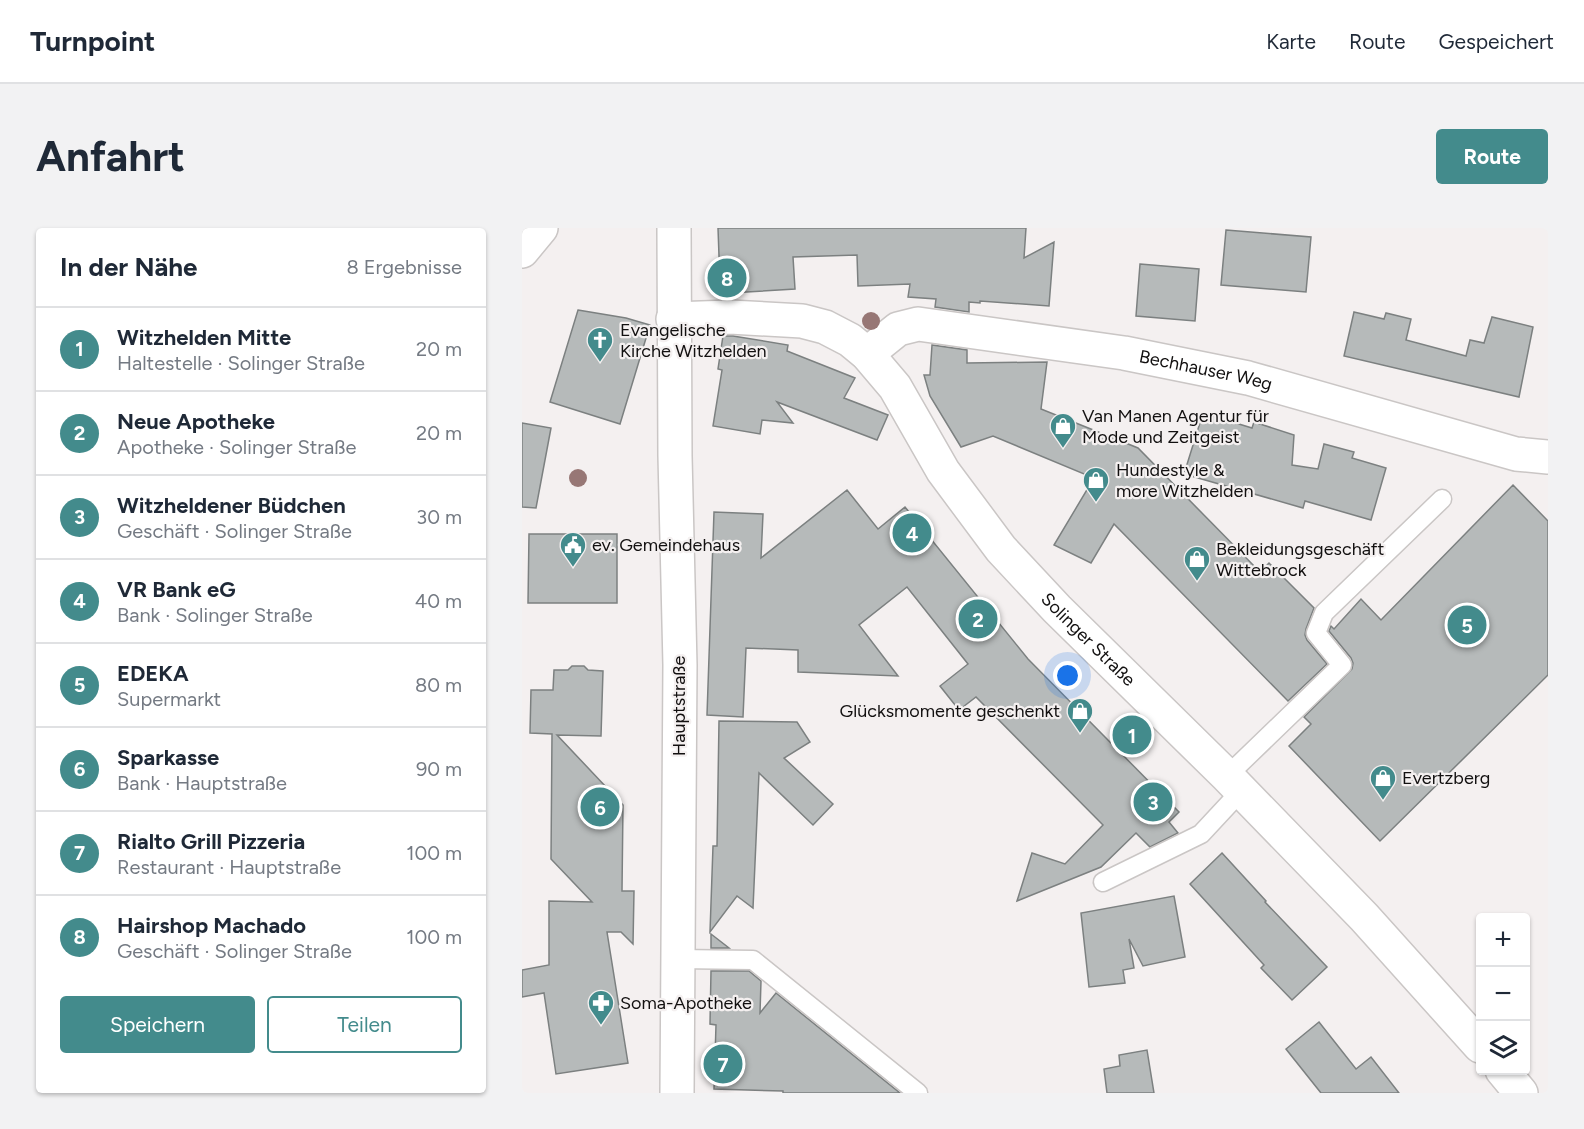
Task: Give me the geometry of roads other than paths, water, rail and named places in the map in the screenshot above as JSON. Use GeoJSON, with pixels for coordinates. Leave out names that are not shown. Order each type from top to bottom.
{"type":"FeatureCollection","features":[{"type":"Feature","properties":{"kind":"main road"},"geometry":{"type":"LineString","coordinates":[[522,251],[541,228]]}},
{"type":"Feature","properties":{"kind":"main road","name":"Hauptstraße"},"geometry":{"type":"LineString","coordinates":[[674,228],[673,319],[680,665],[677,1093]]}},
{"type":"Feature","properties":{"kind":"main road","name":"Solinger Straße"},"geometry":{"type":"LineString","coordinates":[[673,319],[730,317],[802,321],[825,327],[850,340],[867,354],[895,387],[943,471],[1001,549],[1057,609],[1234,784],[1364,917],[1476,1042]]}},
{"type":"Feature","properties":{"kind":"main road","name":"Bechhauser Weg"},"geometry":{"type":"LineString","coordinates":[[867,354],[898,329],[918,324],[1072,345],[1248,378],[1516,454],[1548,457]]}},
{"type":"Feature","properties":{"kind":"main road"},"geometry":{"type":"LineString","coordinates":[[1505,1075],[1521,1093]]}},
{"type":"Feature","properties":{"kind":"lane"},"geometry":{"type":"LineString","coordinates":[[1103,882],[1201,834],[1234,784],[1342,665],[1316,633],[1324,613],[1442,499]]}},
{"type":"Feature","properties":{"kind":"lane"},"geometry":{"type":"LineString","coordinates":[[678,958],[753,960],[918,1093]]}},
{"type":"Feature","properties":{"kind":"place","name":"Hairshop Machado"},"geometry":{"type":"Point","coordinates":[727,278]}},
{"type":"Feature","properties":{"kind":"place","name":"Evangelische Kirche Witzhelden"},"geometry":{"type":"Point","coordinates":[600,363]}},
{"type":"Feature","properties":{"kind":"place","name":"Van Manen Agentur für Mode und Zeitgeist"},"geometry":{"type":"Point","coordinates":[1063,449]}},
{"type":"Feature","properties":{"kind":"place","name":"Hundestyle & more Witzhelden"},"geometry":{"type":"Point","coordinates":[1096,503]}},
{"type":"Feature","properties":{"kind":"place","name":"VR Bank eG"},"geometry":{"type":"Point","coordinates":[912,533]}},
{"type":"Feature","properties":{"kind":"place","name":"ev. Gemeindehaus"},"geometry":{"type":"Point","coordinates":[573,568]}},
{"type":"Feature","properties":{"kind":"place","name":"Bekleidungsgeschäft Wittebrock"},"geometry":{"type":"Point","coordinates":[1197,582]}},
{"type":"Feature","properties":{"kind":"place","name":"Neue Apotheke"},"geometry":{"type":"Point","coordinates":[978,619]}},
{"type":"Feature","properties":{"kind":"place","name":"EDEKA"},"geometry":{"type":"Point","coordinates":[1467,625]}},
{"type":"Feature","properties":{"kind":"place","name":"Glücksmomente geschenkt"},"geometry":{"type":"Point","coordinates":[1080,734]}},
{"type":"Feature","properties":{"kind":"place","name":"Witzhelden Mitte"},"geometry":{"type":"Point","coordinates":[1132,735]}},
{"type":"Feature","properties":{"kind":"place","name":"Evertzberg"},"geometry":{"type":"Point","coordinates":[1383,801]}},
{"type":"Feature","properties":{"kind":"place","name":"Witzheldener Büdchen"},"geometry":{"type":"Point","coordinates":[1153,802]}},
{"type":"Feature","properties":{"kind":"place","name":"Sparkasse"},"geometry":{"type":"Point","coordinates":[600,807]}},
{"type":"Feature","properties":{"kind":"place","name":"Soma-Apotheke"},"geometry":{"type":"Point","coordinates":[601,1026]}},
{"type":"Feature","properties":{"kind":"place","name":"Rialto Grill Pizzeria"},"geometry":{"type":"Point","coordinates":[723,1064]}}]}
